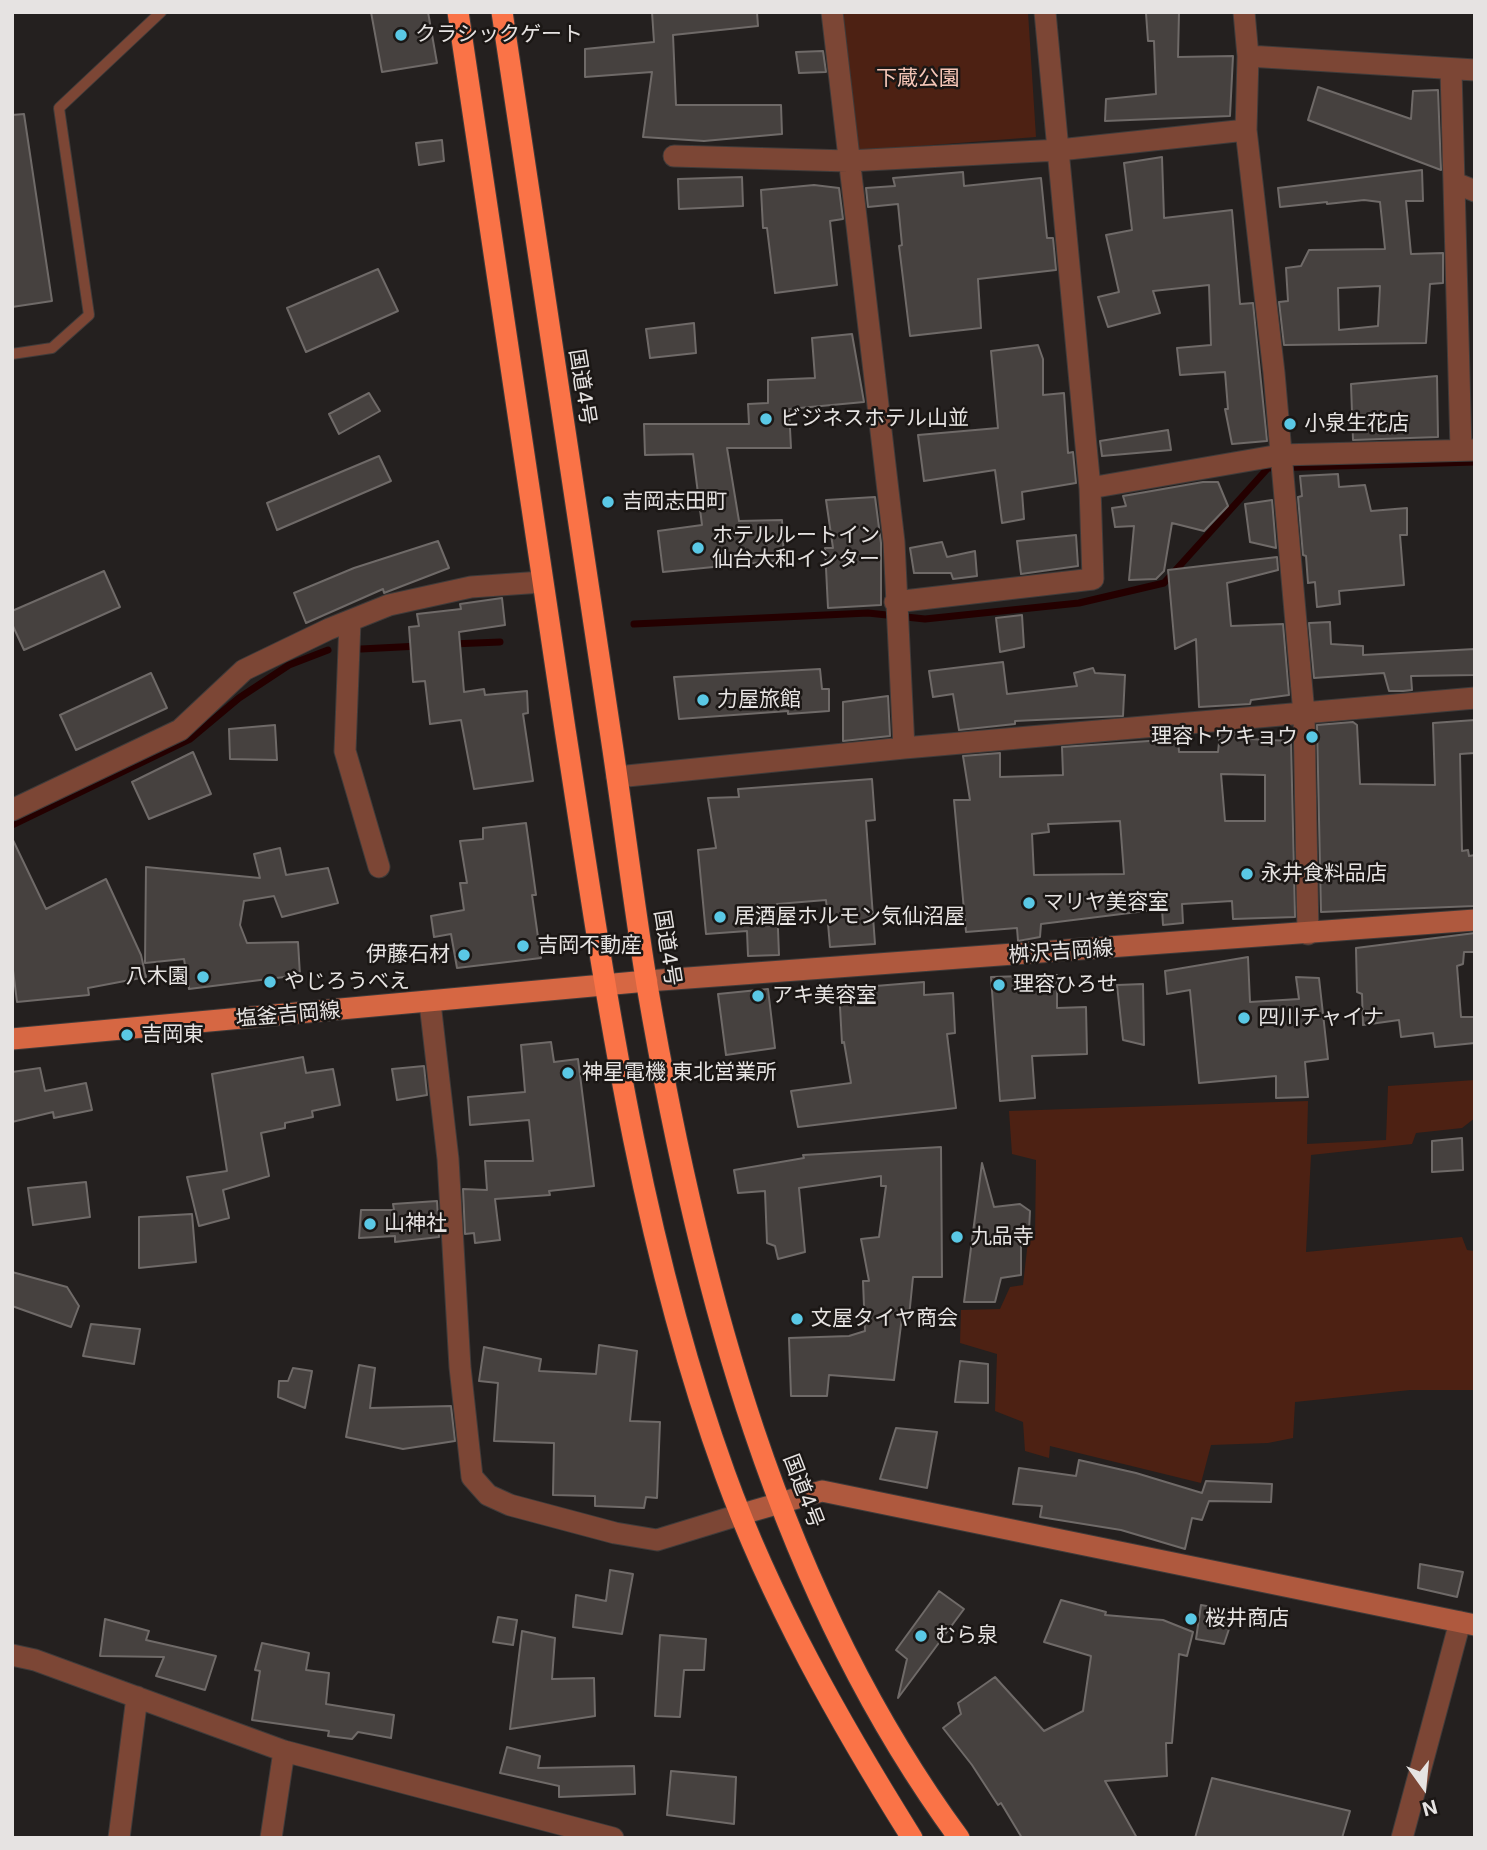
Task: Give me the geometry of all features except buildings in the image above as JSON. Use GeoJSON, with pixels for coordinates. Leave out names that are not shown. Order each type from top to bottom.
{"type":"FeatureCollection","features":[{"type":"Feature","properties":{"kind":"highway"},"geometry":{"type":"LineString","coordinates":[[458,12],[542,582],[607,986],[634,1140],[664,1275],[693,1382],[742,1514],[808,1657],[908,1837]]}},
{"type":"Feature","properties":{"kind":"highway","name":"国道4号"},"geometry":{"type":"LineString","coordinates":[[502,12],[647,981],[697,1236],[725,1342],[780,1503],[837,1632],[935,1805],[959,1838]]}},
{"type":"Feature","properties":{"kind":"main road","name":"桝沢吉岡線"},"geometry":{"type":"LineString","coordinates":[[647,981],[1475,920]]}},
{"type":"Feature","properties":{"kind":"main road","name":"塩釜吉岡線"},"geometry":{"type":"LineString","coordinates":[[12,1039],[430,1003],[647,981]]}},
{"type":"Feature","properties":{"kind":"main road"},"geometry":{"type":"LineString","coordinates":[[742,1514],[822,1491],[1467,1623]]}},
{"type":"Feature","properties":{"kind":"street"},"geometry":{"type":"LineString","coordinates":[[832,12],[894,542],[904,748]]}},
{"type":"Feature","properties":{"kind":"street"},"geometry":{"type":"LineString","coordinates":[[896,603],[1093,579],[1090,488],[1045,12]]}},
{"type":"Feature","properties":{"kind":"street"},"geometry":{"type":"LineString","coordinates":[[1244,12],[1248,56],[1246,130],[1281,456],[1304,714],[1308,934]]}},
{"type":"Feature","properties":{"kind":"street"},"geometry":{"type":"LineString","coordinates":[[1248,56],[1475,70]]}},
{"type":"Feature","properties":{"kind":"street"},"geometry":{"type":"LineString","coordinates":[[1090,488],[1281,456],[1468,450],[1465,187],[1451,70]]}},
{"type":"Feature","properties":{"kind":"street"},"geometry":{"type":"LineString","coordinates":[[674,156],[848,161],[1059,150],[1246,130]]}},
{"type":"Feature","properties":{"kind":"street"},"geometry":{"type":"LineString","coordinates":[[12,810],[180,730],[244,670],[350,621],[388,605],[471,587],[542,582]]}},
{"type":"Feature","properties":{"kind":"street"},"geometry":{"type":"LineString","coordinates":[[350,621],[345,751],[379,867]]}},
{"type":"Feature","properties":{"kind":"street"},"geometry":{"type":"LineString","coordinates":[[617,777],[904,748],[1475,698]]}},
{"type":"Feature","properties":{"kind":"street"},"geometry":{"type":"LineString","coordinates":[[430,1003],[448,1159],[460,1367],[472,1477],[488,1495],[510,1505],[615,1533],[657,1540],[742,1514]]}},
{"type":"Feature","properties":{"kind":"street"},"geometry":{"type":"LineString","coordinates":[[1402,1838],[1467,1623]]}},
{"type":"Feature","properties":{"kind":"street"},"geometry":{"type":"LineString","coordinates":[[12,1655],[284,1751],[613,1838]]}},
{"type":"Feature","properties":{"kind":"street"},"geometry":{"type":"LineString","coordinates":[[119,1838],[137,1698]]}},
{"type":"Feature","properties":{"kind":"street"},"geometry":{"type":"LineString","coordinates":[[271,1838],[284,1751]]}},
{"type":"Feature","properties":{"kind":"lane"},"geometry":{"type":"LineString","coordinates":[[12,354],[52,348],[89,315],[59,108],[161,12]]}},
{"type":"Feature","properties":{"kind":"green space","name":"下蔵公園"},"geometry":{"type":"Polygon","coordinates":[[[843,12],[1028,12],[1036,137],[855,151],[843,12]]]}},
{"type":"Feature","properties":{"kind":"green space"},"geometry":{"type":"Polygon","coordinates":[[[1475,1080],[1475,1118],[1462,1128],[1416,1133],[1412,1144],[1311,1155],[1306,1252],[1462,1237],[1467,1250],[1475,1251],[1475,1390],[1410,1390],[1295,1402],[1293,1438],[1268,1443],[1211,1445],[1201,1483],[1050,1446],[1049,1458],[1025,1451],[1023,1422],[995,1411],[997,1354],[960,1343],[961,1310],[1000,1309],[1010,1287],[1023,1285],[1028,1241],[1035,1239],[1036,1160],[1012,1154],[1009,1111],[1308,1101],[1307,1144],[1386,1140],[1388,1086],[1475,1080]]]}},
{"type":"Feature","properties":{"kind":"waterway"},"geometry":{"type":"LineString","coordinates":[[634,624],[868,613],[925,619],[1079,603],[1164,583],[1268,468],[1475,462]]}},
{"type":"Feature","properties":{"kind":"waterway"},"geometry":{"type":"LineString","coordinates":[[452,644],[500,642]]}},
{"type":"Feature","properties":{"kind":"waterway"},"geometry":{"type":"LineString","coordinates":[[361,649],[419,646]]}},
{"type":"Feature","properties":{"kind":"waterway"},"geometry":{"type":"LineString","coordinates":[[12,825],[190,739],[239,698],[289,665],[328,650]]}},
{"type":"Feature","properties":{"kind":"place","name":"クラシックゲート"},"geometry":{"type":"Point","coordinates":[401,35]}},
{"type":"Feature","properties":{"kind":"place","name":"ビジネスホテル山並"},"geometry":{"type":"Point","coordinates":[766,419]}},
{"type":"Feature","properties":{"kind":"place","name":"小泉生花店"},"geometry":{"type":"Point","coordinates":[1290,424]}},
{"type":"Feature","properties":{"kind":"place","name":"吉岡志田町"},"geometry":{"type":"Point","coordinates":[608,502]}},
{"type":"Feature","properties":{"kind":"place","name":"ホテルルートイン 仙台大和インター"},"geometry":{"type":"Point","coordinates":[698,548]}},
{"type":"Feature","properties":{"kind":"place","name":"力屋旅館"},"geometry":{"type":"Point","coordinates":[703,700]}},
{"type":"Feature","properties":{"kind":"place","name":"理容トウキョウ"},"geometry":{"type":"Point","coordinates":[1312,737]}},
{"type":"Feature","properties":{"kind":"place","name":"永井食料品店"},"geometry":{"type":"Point","coordinates":[1247,874]}},
{"type":"Feature","properties":{"kind":"place","name":"マリヤ美容室"},"geometry":{"type":"Point","coordinates":[1029,903]}},
{"type":"Feature","properties":{"kind":"place","name":"居酒屋ホルモン気仙沼屋"},"geometry":{"type":"Point","coordinates":[720,917]}},
{"type":"Feature","properties":{"kind":"place","name":"吉岡不動産"},"geometry":{"type":"Point","coordinates":[523,946]}},
{"type":"Feature","properties":{"kind":"place","name":"伊藤石材"},"geometry":{"type":"Point","coordinates":[464,955]}},
{"type":"Feature","properties":{"kind":"place","name":"八木園"},"geometry":{"type":"Point","coordinates":[203,977]}},
{"type":"Feature","properties":{"kind":"place","name":"やじろうべえ"},"geometry":{"type":"Point","coordinates":[270,982]}},
{"type":"Feature","properties":{"kind":"place","name":"理容ひろせ"},"geometry":{"type":"Point","coordinates":[999,985]}},
{"type":"Feature","properties":{"kind":"place","name":"アキ美容室"},"geometry":{"type":"Point","coordinates":[758,996]}},
{"type":"Feature","properties":{"kind":"place","name":"四川チャイナ"},"geometry":{"type":"Point","coordinates":[1244,1018]}},
{"type":"Feature","properties":{"kind":"place","name":"吉岡東"},"geometry":{"type":"Point","coordinates":[127,1035]}},
{"type":"Feature","properties":{"kind":"place","name":"神星電機 東北営業所"},"geometry":{"type":"Point","coordinates":[568,1073]}},
{"type":"Feature","properties":{"kind":"place","name":"山神社"},"geometry":{"type":"Point","coordinates":[370,1224]}},
{"type":"Feature","properties":{"kind":"place","name":"九品寺"},"geometry":{"type":"Point","coordinates":[957,1237]}},
{"type":"Feature","properties":{"kind":"place","name":"文屋タイヤ商会"},"geometry":{"type":"Point","coordinates":[797,1319]}},
{"type":"Feature","properties":{"kind":"place","name":"桜井商店"},"geometry":{"type":"Point","coordinates":[1191,1619]}},
{"type":"Feature","properties":{"kind":"place","name":"むら泉"},"geometry":{"type":"Point","coordinates":[921,1636]}}]}
